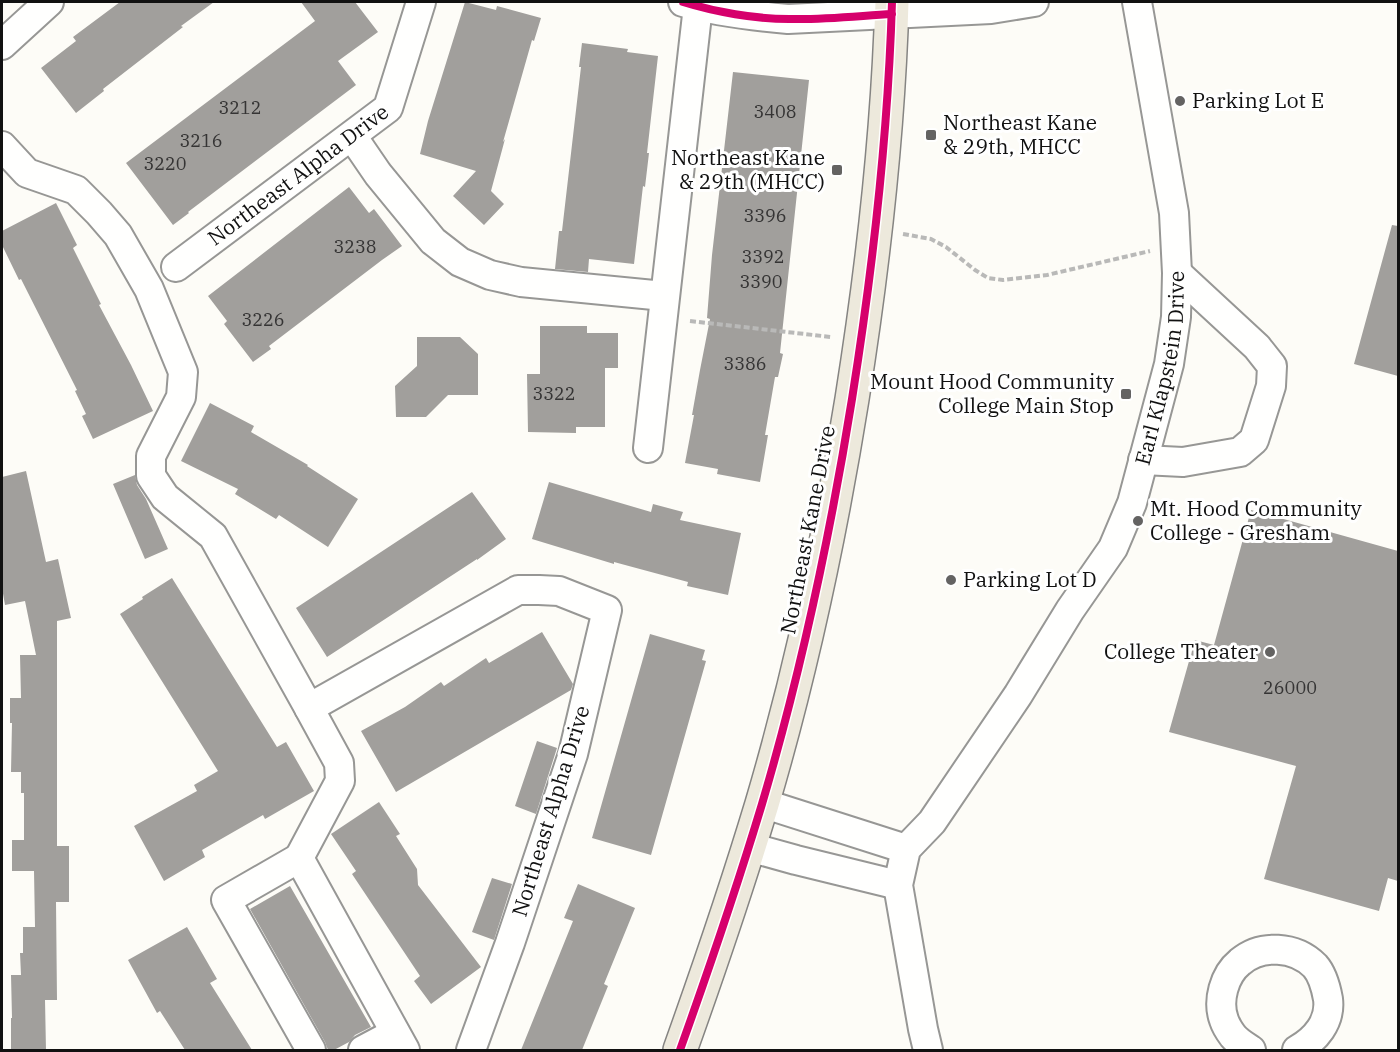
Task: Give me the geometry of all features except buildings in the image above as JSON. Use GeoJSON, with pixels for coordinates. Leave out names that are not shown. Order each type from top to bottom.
{"type":"FeatureCollection","features":[{"type":"Feature","properties":{"kind":"main road","name":"Northeast Kane Drive"},"geometry":{"type":"LineString","coordinates":[[680,1050],[724,924],[762,803],[820,575],[841,465],[876,231],[890,62],[892,8]]}},
{"type":"Feature","properties":{"kind":"street"},"geometry":{"type":"LineString","coordinates":[[2,45],[49,2]]}},
{"type":"Feature","properties":{"kind":"street","name":"Northeast Alpha Drive"},"geometry":{"type":"LineString","coordinates":[[176,267],[388,108],[421,2]]}},
{"type":"Feature","properties":{"kind":"street"},"geometry":{"type":"LineString","coordinates":[[648,448],[690,4],[756,17],[788,19],[892,8],[991,9],[1034,2]]}},
{"type":"Feature","properties":{"kind":"street","name":"Earl Klapstein Drive"},"geometry":{"type":"LineString","coordinates":[[906,849],[932,822],[1018,695],[1070,610],[1113,548],[1132,503],[1169,364],[1176,317],[1174,213],[1137,2]]}},
{"type":"Feature","properties":{"kind":"street"},"geometry":{"type":"LineString","coordinates":[[352,135],[378,174],[433,241],[460,262],[490,274],[521,282],[663,307]]}},
{"type":"Feature","properties":{"kind":"street"},"geometry":{"type":"LineString","coordinates":[[2,146],[27,173],[76,190],[118,235],[149,289],[183,372],[182,397],[151,456],[151,476],[165,497],[213,536],[339,763],[340,781],[299,858],[226,900],[311,1050]]}},
{"type":"Feature","properties":{"kind":"street"},"geometry":{"type":"LineString","coordinates":[[1143,460],[1183,462],[1240,452],[1254,440],[1271,386],[1272,366],[1176,261]]}},
{"type":"Feature","properties":{"kind":"street","name":"Northeast Alpha Drive"},"geometry":{"type":"LineString","coordinates":[[309,708],[518,590],[559,591],[607,610],[573,754],[510,943],[471,1050]]}},
{"type":"Feature","properties":{"kind":"street"},"geometry":{"type":"LineString","coordinates":[[762,803],[906,849],[898,885],[928,1050]]}},
{"type":"Feature","properties":{"kind":"street"},"geometry":{"type":"LineString","coordinates":[[748,847],[898,885]]}},
{"type":"Feature","properties":{"kind":"street"},"geometry":{"type":"LineString","coordinates":[[299,858],[400,1042],[363,1050]]}},
{"type":"Feature","properties":{"kind":"street"},"geometry":{"type":"LineString","coordinates":[[1236,1046],[1224,1020],[1221,1000],[1226,980],[1239,962],[1257,952],[1278,949],[1298,954],[1307,960],[1315,967],[1326,985],[1329,1005],[1324,1026],[1311,1042],[1297,1050]]}},
{"type":"Feature","properties":{"kind":"path"},"geometry":{"type":"LineString","coordinates":[[876,231],[931,239],[946,247],[988,278],[1003,280],[1047,274],[1133,254],[1176,261]]}},
{"type":"Feature","properties":{"kind":"path"},"geometry":{"type":"LineString","coordinates":[[663,307],[861,340]]}},
{"type":"Feature","properties":{"kind":"cycle path"},"geometry":{"type":"LineString","coordinates":[[683,2],[735,14],[776,19],[892,14]]}},
{"type":"Feature","properties":{"kind":"cycle path"},"geometry":{"type":"LineString","coordinates":[[680,1050],[762,804],[802,654],[824,553],[852,399],[867,300],[883,151],[892,2]]}},
{"type":"Feature","properties":{"kind":"place","name":"Parking Lot E"},"geometry":{"type":"Point","coordinates":[1180,101]}},
{"type":"Feature","properties":{"kind":"place","name":"Northeast Kane & 29th, MHCC"},"geometry":{"type":"Point","coordinates":[931,135]}},
{"type":"Feature","properties":{"kind":"place","name":"Northeast Kane & 29th (MHCC)"},"geometry":{"type":"Point","coordinates":[837,170]}},
{"type":"Feature","properties":{"kind":"place","name":"Mount Hood Community College Main Stop"},"geometry":{"type":"Point","coordinates":[1126,394]}},
{"type":"Feature","properties":{"kind":"place","name":"Mt. Hood Community College - Gresham"},"geometry":{"type":"Point","coordinates":[1138,521]}},
{"type":"Feature","properties":{"kind":"place","name":"Parking Lot D"},"geometry":{"type":"Point","coordinates":[951,580]}},
{"type":"Feature","properties":{"kind":"place","name":"College Theater"},"geometry":{"type":"Point","coordinates":[1270,652]}}]}
